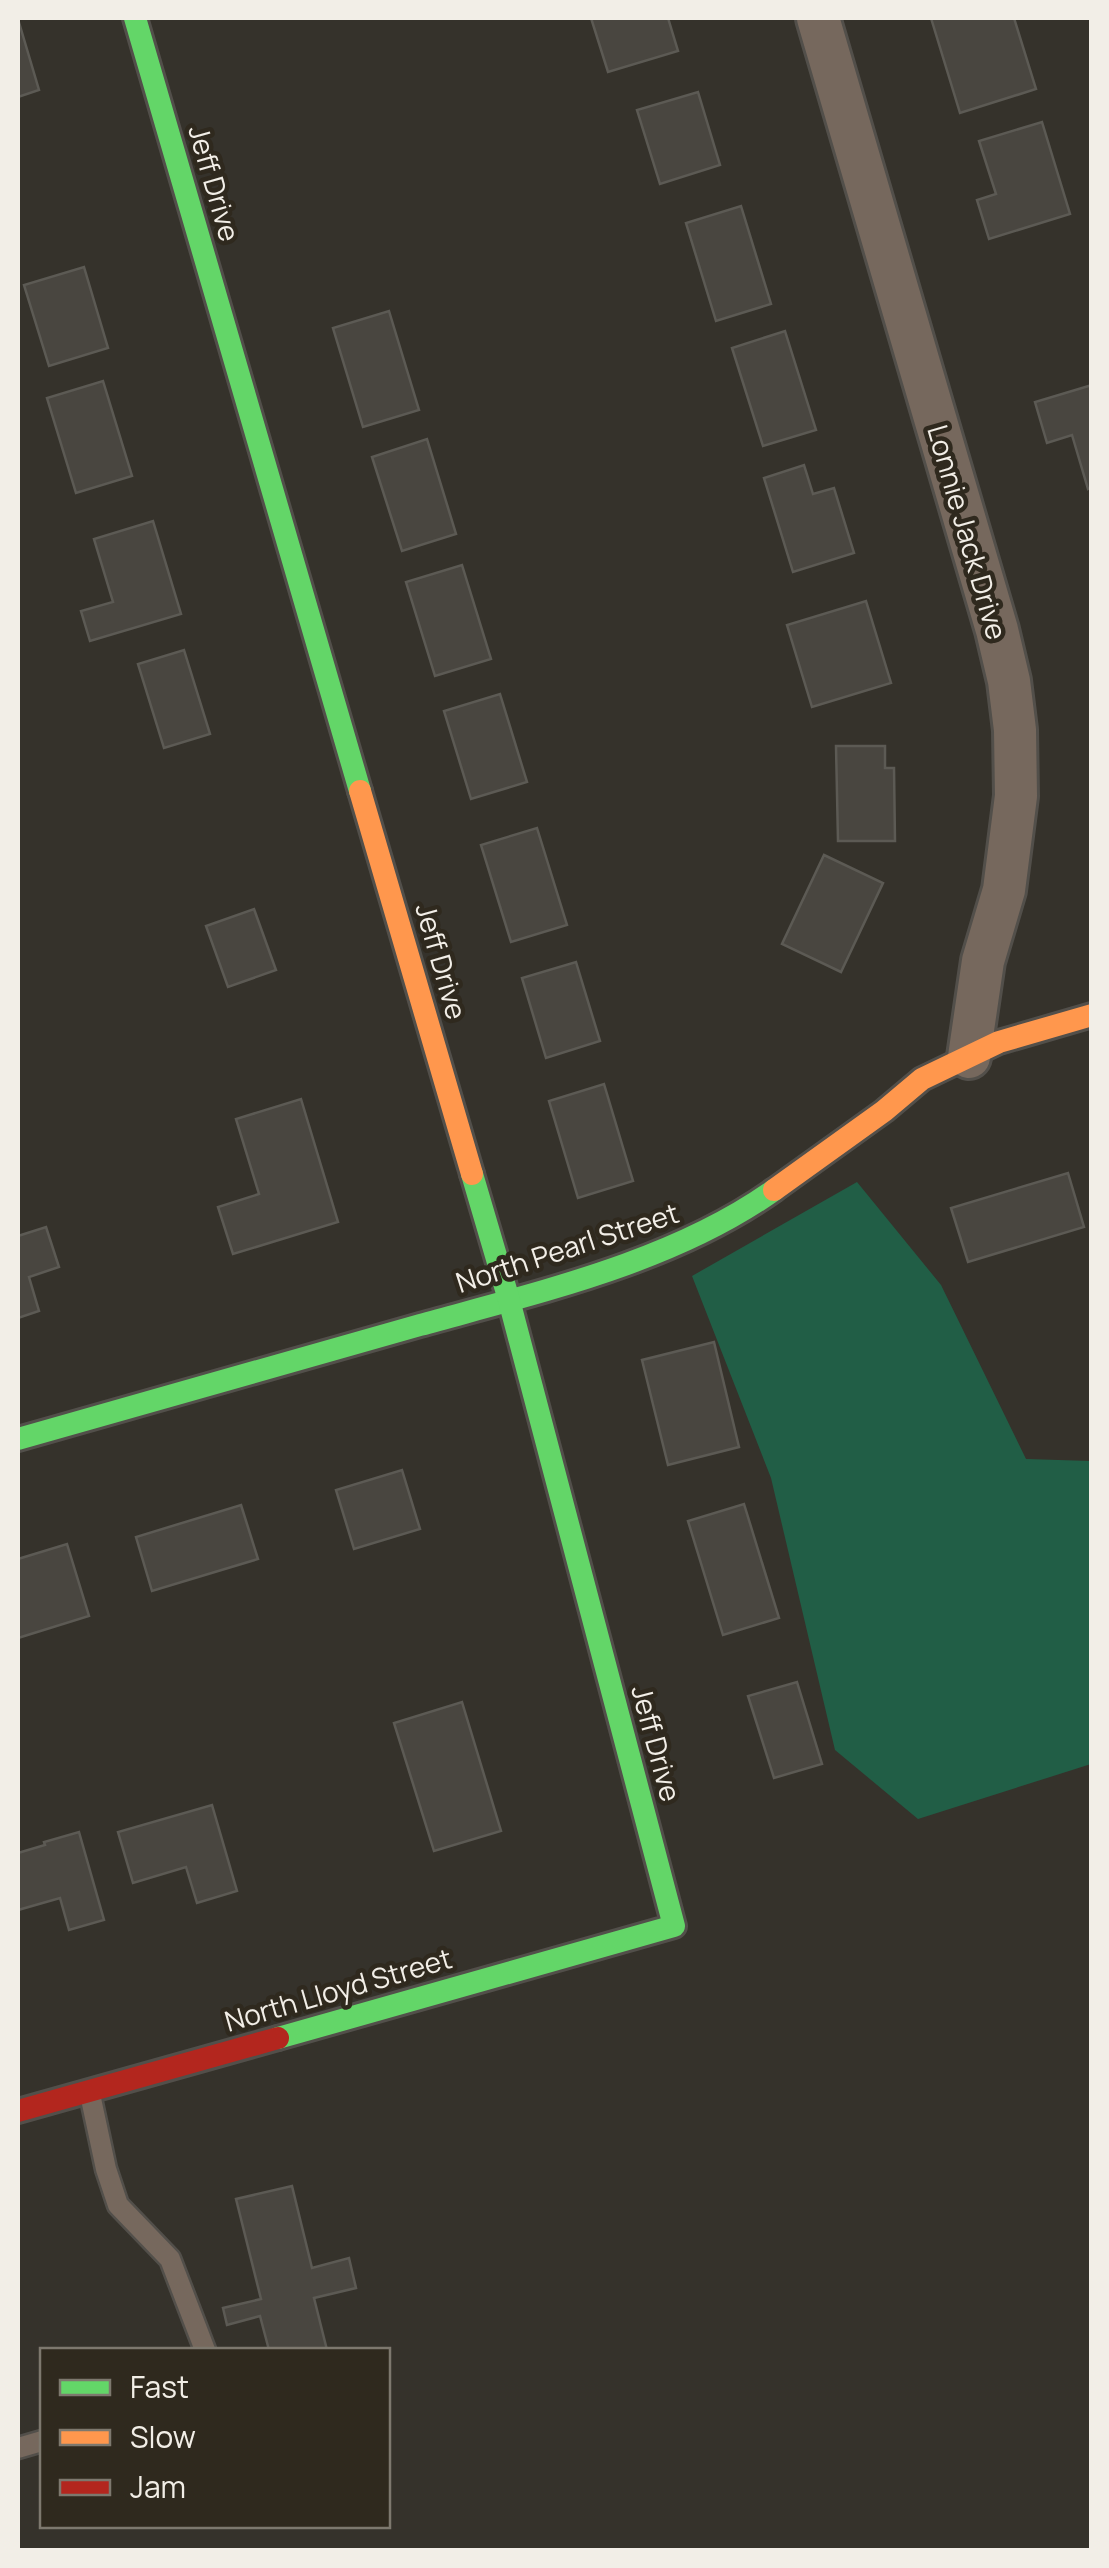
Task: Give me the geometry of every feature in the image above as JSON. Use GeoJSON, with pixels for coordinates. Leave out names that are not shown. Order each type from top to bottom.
{"type":"FeatureCollection","features":[{"type":"Feature","properties":{"kind":"street","name":"Jeff Drive"},"geometry":{"type":"LineString","coordinates":[[135,18],[509,1300],[674,1926]]}},
{"type":"Feature","properties":{"kind":"street","name":"Lonnie Jack Drive"},"geometry":{"type":"LineString","coordinates":[[818,18],[1009,681],[1016,796],[1004,890],[983,962],[969,1056]]}},
{"type":"Feature","properties":{"kind":"street","name":"North Pearl Street"},"geometry":{"type":"LineString","coordinates":[[18,1439],[642,1260],[686,1242],[757,1202],[884,1112],[922,1079],[999,1042],[1092,1014]]}},
{"type":"Feature","properties":{"kind":"street","name":"North Lloyd Street"},"geometry":{"type":"LineString","coordinates":[[18,2110],[674,1926]]}},
{"type":"Feature","properties":{"kind":"lane"},"geometry":{"type":"LineString","coordinates":[[90,2090],[118,2206],[170,2259],[204,2348]]}},
{"type":"Feature","properties":{"kind":"green space"},"geometry":{"type":"Polygon","coordinates":[[[857,1182],[941,1285],[1026,1459],[1091,1461],[1091,1764],[918,1819],[835,1750],[771,1478],[692,1276],[857,1182]]]}},
{"type":"Feature","properties":{"kind":"building"},"geometry":{"type":"Polygon","coordinates":[[[591,18],[668,18],[678,51],[608,72],[591,18]]]}},
{"type":"Feature","properties":{"kind":"building"},"geometry":{"type":"Polygon","coordinates":[[[931,18],[1014,18],[1036,89],[960,113],[931,18]]]}},
{"type":"Feature","properties":{"kind":"building"},"geometry":{"type":"Polygon","coordinates":[[[18,19],[39,90],[18,97],[18,19]]]}},
{"type":"Feature","properties":{"kind":"building"},"geometry":{"type":"Polygon","coordinates":[[[698,92],[720,165],[660,184],[637,110],[698,92]]]}},
{"type":"Feature","properties":{"kind":"building"},"geometry":{"type":"Polygon","coordinates":[[[1042,122],[1070,214],[989,239],[977,200],[996,194],[979,141],[1042,122]]]}},
{"type":"Feature","properties":{"kind":"building"},"geometry":{"type":"Polygon","coordinates":[[[741,206],[771,304],[716,321],[686,223],[741,206]]]}},
{"type":"Feature","properties":{"kind":"building"},"geometry":{"type":"Polygon","coordinates":[[[84,267],[108,348],[49,366],[24,285],[84,267]]]}},
{"type":"Feature","properties":{"kind":"building"},"geometry":{"type":"Polygon","coordinates":[[[389,311],[419,410],[363,427],[333,328],[389,311]]]}},
{"type":"Feature","properties":{"kind":"building"},"geometry":{"type":"Polygon","coordinates":[[[785,331],[816,430],[763,446],[732,348],[785,331]]]}},
{"type":"Feature","properties":{"kind":"building"},"geometry":{"type":"Polygon","coordinates":[[[103,381],[132,476],[76,493],[47,398],[103,381]]]}},
{"type":"Feature","properties":{"kind":"building"},"geometry":{"type":"Polygon","coordinates":[[[1092,385],[1092,487],[1088,489],[1072,435],[1047,443],[1035,402],[1092,385]]]}},
{"type":"Feature","properties":{"kind":"building"},"geometry":{"type":"Polygon","coordinates":[[[427,439],[456,534],[402,551],[372,457],[427,439]]]}},
{"type":"Feature","properties":{"kind":"building"},"geometry":{"type":"Polygon","coordinates":[[[804,465],[813,494],[834,488],[854,553],[793,572],[764,478],[804,465]]]}},
{"type":"Feature","properties":{"kind":"building"},"geometry":{"type":"Polygon","coordinates":[[[153,521],[181,614],[90,641],[81,611],[113,602],[94,539],[153,521]]]}},
{"type":"Feature","properties":{"kind":"building"},"geometry":{"type":"Polygon","coordinates":[[[462,565],[491,659],[435,676],[406,582],[462,565]]]}},
{"type":"Feature","properties":{"kind":"building"},"geometry":{"type":"Polygon","coordinates":[[[866,601],[891,683],[812,707],[787,625],[866,601]]]}},
{"type":"Feature","properties":{"kind":"building"},"geometry":{"type":"Polygon","coordinates":[[[184,650],[210,734],[164,748],[138,664],[184,650]]]}},
{"type":"Feature","properties":{"kind":"building"},"geometry":{"type":"Polygon","coordinates":[[[500,694],[527,782],[471,799],[444,711],[500,694]]]}},
{"type":"Feature","properties":{"kind":"building"},"geometry":{"type":"Polygon","coordinates":[[[836,746],[885,746],[885,768],[894,768],[895,841],[838,841],[836,746]]]}},
{"type":"Feature","properties":{"kind":"building"},"geometry":{"type":"Polygon","coordinates":[[[537,828],[567,925],[511,942],[481,845],[537,828]]]}},
{"type":"Feature","properties":{"kind":"building"},"geometry":{"type":"Polygon","coordinates":[[[824,855],[883,883],[841,972],[782,944],[824,855]]]}},
{"type":"Feature","properties":{"kind":"building"},"geometry":{"type":"Polygon","coordinates":[[[254,909],[276,970],[228,987],[206,926],[254,909]]]}},
{"type":"Feature","properties":{"kind":"building"},"geometry":{"type":"Polygon","coordinates":[[[576,962],[600,1041],[546,1058],[522,978],[576,962]]]}},
{"type":"Feature","properties":{"kind":"building"},"geometry":{"type":"Polygon","coordinates":[[[604,1084],[633,1181],[578,1198],[549,1101],[604,1084]]]}},
{"type":"Feature","properties":{"kind":"building"},"geometry":{"type":"Polygon","coordinates":[[[301,1099],[338,1222],[233,1254],[218,1207],[259,1194],[236,1119],[301,1099]]]}},
{"type":"Feature","properties":{"kind":"building"},"geometry":{"type":"Polygon","coordinates":[[[1068,1173],[1084,1227],[968,1262],[951,1208],[1068,1173]]]}},
{"type":"Feature","properties":{"kind":"building"},"geometry":{"type":"Polygon","coordinates":[[[46,1227],[59,1267],[29,1277],[39,1311],[18,1318],[18,1236],[46,1227]]]}},
{"type":"Feature","properties":{"kind":"building"},"geometry":{"type":"Polygon","coordinates":[[[714,1342],[739,1447],[668,1465],[642,1360],[714,1342]]]}},
{"type":"Feature","properties":{"kind":"building"},"geometry":{"type":"Polygon","coordinates":[[[402,1470],[420,1529],[354,1549],[336,1490],[402,1470]]]}},
{"type":"Feature","properties":{"kind":"building"},"geometry":{"type":"Polygon","coordinates":[[[744,1504],[779,1618],[723,1635],[688,1521],[744,1504]]]}},
{"type":"Feature","properties":{"kind":"building"},"geometry":{"type":"Polygon","coordinates":[[[241,1505],[258,1559],[152,1591],[136,1537],[241,1505]]]}},
{"type":"Feature","properties":{"kind":"building"},"geometry":{"type":"Polygon","coordinates":[[[67,1544],[89,1616],[18,1638],[18,1559],[67,1544]]]}},
{"type":"Feature","properties":{"kind":"building"},"geometry":{"type":"Polygon","coordinates":[[[797,1682],[822,1764],[774,1778],[748,1696],[797,1682]]]}},
{"type":"Feature","properties":{"kind":"building"},"geometry":{"type":"Polygon","coordinates":[[[462,1702],[501,1831],[434,1851],[394,1723],[462,1702]]]}},
{"type":"Feature","properties":{"kind":"building"},"geometry":{"type":"Polygon","coordinates":[[[212,1805],[237,1891],[197,1903],[186,1867],[133,1883],[118,1832],[212,1805]]]}},
{"type":"Feature","properties":{"kind":"building"},"geometry":{"type":"Polygon","coordinates":[[[79,1832],[104,1920],[69,1930],[60,1898],[18,1910],[18,1853],[79,1832]]]}},
{"type":"Feature","properties":{"kind":"building"},"geometry":{"type":"Polygon","coordinates":[[[292,2186],[312,2268],[349,2258],[356,2288],[314,2298],[326,2348],[268,2348],[260,2316],[227,2325],[223,2308],[261,2299],[236,2199],[292,2186]]]}},
{"type":"Feature","properties":{"kind":"traffic: fast"},"geometry":{"type":"LineString","coordinates":[[135,18],[360,791]]}},
{"type":"Feature","properties":{"kind":"traffic: fast"},"geometry":{"type":"LineString","coordinates":[[278,2038],[674,1926],[509,1300],[472,1174]]}},
{"type":"Feature","properties":{"kind":"traffic: fast"},"geometry":{"type":"LineString","coordinates":[[18,1439],[604,1272],[693,1237],[774,1190]]}},
{"type":"Feature","properties":{"kind":"traffic: slow"},"geometry":{"type":"LineString","coordinates":[[360,791],[472,1174]]}},
{"type":"Feature","properties":{"kind":"traffic: slow"},"geometry":{"type":"LineString","coordinates":[[774,1190],[922,1079],[999,1042],[1092,1015]]}},
{"type":"Feature","properties":{"kind":"traffic: jam"},"geometry":{"type":"LineString","coordinates":[[18,2111],[278,2038]]}}]}
